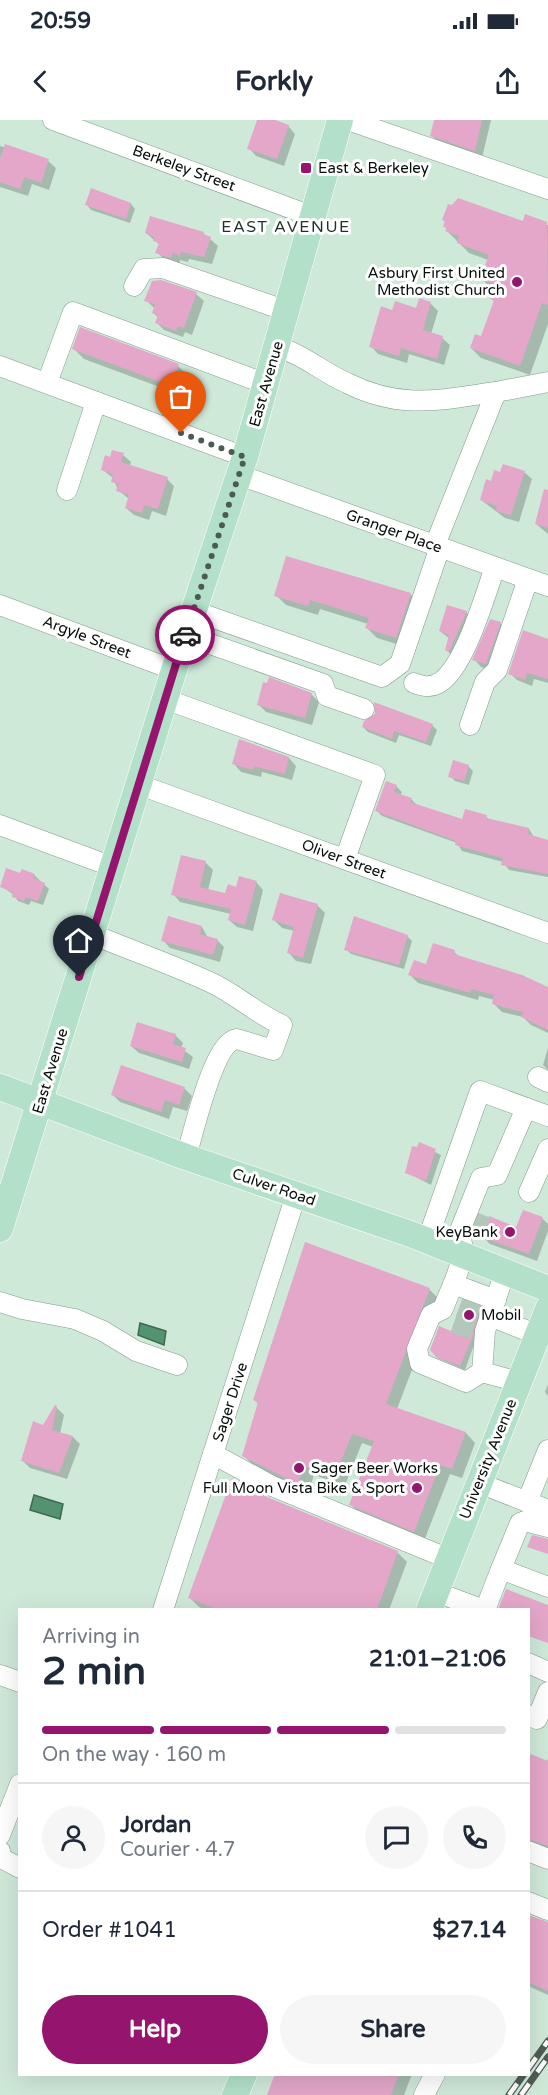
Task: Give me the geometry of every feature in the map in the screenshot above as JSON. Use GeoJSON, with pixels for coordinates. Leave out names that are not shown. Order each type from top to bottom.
{"type":"FeatureCollection","features":[{"type":"Feature","properties":{"kind":"main road","name":"East Avenue"},"geometry":{"type":"LineString","coordinates":[[0,1229],[185,635],[243,466],[340,120]]}},
{"type":"Feature","properties":{"kind":"main road","name":"Culver Road"},"geometry":{"type":"LineString","coordinates":[[0,1087],[186,1157],[428,1241],[463,1250],[505,1272],[548,1289]]}},
{"type":"Feature","properties":{"kind":"main road","name":"University Avenue"},"geometry":{"type":"LineString","coordinates":[[433,1601],[548,1310]]}},
{"type":"Feature","properties":{"kind":"main road"},"geometry":{"type":"LineString","coordinates":[[235,2095],[242,2076]]}},
{"type":"Feature","properties":{"kind":"street","name":"Berkeley Street"},"geometry":{"type":"LineString","coordinates":[[53,120],[314,216]]}},
{"type":"Feature","properties":{"kind":"street"},"geometry":{"type":"LineString","coordinates":[[348,120],[548,189]]}},
{"type":"Feature","properties":{"kind":"street"},"geometry":{"type":"LineString","coordinates":[[134,286],[144,269],[163,268],[287,311]]}},
{"type":"Feature","properties":{"kind":"street"},"geometry":{"type":"LineString","coordinates":[[47,383],[73,312],[266,384]]}},
{"type":"Feature","properties":{"kind":"street"},"geometry":{"type":"LineString","coordinates":[[277,347],[294,352],[346,383],[387,400],[424,402],[548,382]]}},
{"type":"Feature","properties":{"kind":"street","name":"Granger Place"},"geometry":{"type":"LineString","coordinates":[[0,366],[96,402],[437,546],[548,586]]}},
{"type":"Feature","properties":{"kind":"street"},"geometry":{"type":"LineString","coordinates":[[194,611],[382,677],[400,664],[437,546],[496,392]]}},
{"type":"Feature","properties":{"kind":"street"},"geometry":{"type":"LineString","coordinates":[[67,490],[96,402]]}},
{"type":"Feature","properties":{"kind":"street"},"geometry":{"type":"LineString","coordinates":[[414,683],[425,687],[435,686],[451,672],[468,641],[495,567]]}},
{"type":"Feature","properties":{"kind":"street"},"geometry":{"type":"LineString","coordinates":[[470,725],[485,682],[497,670],[528,579]]}},
{"type":"Feature","properties":{"kind":"street","name":"Argyle Street"},"geometry":{"type":"LineString","coordinates":[[0,605],[174,670]]}},
{"type":"Feature","properties":{"kind":"street"},"geometry":{"type":"LineString","coordinates":[[185,635],[323,684],[327,696],[364,709]]}},
{"type":"Feature","properties":{"kind":"street"},"geometry":{"type":"LineString","coordinates":[[165,699],[375,775],[345,860]]}},
{"type":"Feature","properties":{"kind":"street","name":"Oliver Street"},"geometry":{"type":"LineString","coordinates":[[140,785],[548,933]]}},
{"type":"Feature","properties":{"kind":"street"},"geometry":{"type":"LineString","coordinates":[[0,825],[113,867]]}},
{"type":"Feature","properties":{"kind":"street"},"geometry":{"type":"LineString","coordinates":[[92,934],[213,984],[234,996],[250,1009],[282,1025],[273,1050],[237,1039],[225,1048],[212,1072],[186,1157]]}},
{"type":"Feature","properties":{"kind":"street"},"geometry":{"type":"LineString","coordinates":[[428,1241],[480,1092],[548,1116]]}},
{"type":"Feature","properties":{"kind":"street"},"geometry":{"type":"LineString","coordinates":[[519,1382],[482,1372],[466,1382],[420,1364],[417,1349],[447,1312],[463,1250],[471,1238],[526,1108]]}},
{"type":"Feature","properties":{"kind":"street"},"geometry":{"type":"LineString","coordinates":[[529,1192],[548,1149]]}},
{"type":"Feature","properties":{"kind":"street"},"geometry":{"type":"LineString","coordinates":[[463,1250],[459,1233],[481,1178],[497,1175]]}},
{"type":"Feature","properties":{"kind":"street","name":"Sager Drive"},"geometry":{"type":"LineString","coordinates":[[164,1608],[296,1195]]}},
{"type":"Feature","properties":{"kind":"street"},"geometry":{"type":"LineString","coordinates":[[482,1372],[486,1319],[505,1272]]}},
{"type":"Feature","properties":{"kind":"street"},"geometry":{"type":"LineString","coordinates":[[453,1284],[486,1319],[538,1335]]}},
{"type":"Feature","properties":{"kind":"street"},"geometry":{"type":"LineString","coordinates":[[0,1302],[22,1310],[75,1319],[103,1331],[136,1351],[177,1365]]}},
{"type":"Feature","properties":{"kind":"street"},"geometry":{"type":"LineString","coordinates":[[527,1502],[548,1450]]}},
{"type":"Feature","properties":{"kind":"street"},"geometry":{"type":"LineString","coordinates":[[213,1454],[272,1486],[449,1559]]}},
{"type":"Feature","properties":{"kind":"street"},"geometry":{"type":"LineString","coordinates":[[479,1483],[548,1510]]}},
{"type":"Feature","properties":{"kind":"street"},"geometry":{"type":"LineString","coordinates":[[486,1608],[520,1523],[525,1521],[548,1527]]}},
{"type":"Feature","properties":{"kind":"street"},"geometry":{"type":"LineString","coordinates":[[501,1569],[548,1587]]}},
{"type":"Feature","properties":{"kind":"street"},"geometry":{"type":"LineString","coordinates":[[433,1601],[473,1608]]}},
{"type":"Feature","properties":{"kind":"street"},"geometry":{"type":"LineString","coordinates":[[530,1664],[548,1671]]}},
{"type":"Feature","properties":{"kind":"street"},"geometry":{"type":"LineString","coordinates":[[0,1675],[18,1681]]}},
{"type":"Feature","properties":{"kind":"street"},"geometry":{"type":"LineString","coordinates":[[530,1716],[537,1719],[548,1692]]}},
{"type":"Feature","properties":{"kind":"street"},"geometry":{"type":"LineString","coordinates":[[0,1835],[18,1789]]}},
{"type":"Feature","properties":{"kind":"street"},"geometry":{"type":"LineString","coordinates":[[0,1851],[2,1858],[18,1867]]}},
{"type":"Feature","properties":{"kind":"street"},"geometry":{"type":"LineString","coordinates":[[530,1852],[548,1858]]}},
{"type":"Feature","properties":{"kind":"street"},"geometry":{"type":"LineString","coordinates":[[530,1903],[548,1910]]}},
{"type":"Feature","properties":{"kind":"street"},"geometry":{"type":"LineString","coordinates":[[424,2095],[434,2076]]}},
{"type":"Feature","properties":{"kind":"shaded area"},"geometry":{"type":"Polygon","coordinates":[[[140,1323],[166,1331],[164,1345],[138,1335],[140,1323]]]}},
{"type":"Feature","properties":{"kind":"shaded area"},"geometry":{"type":"Polygon","coordinates":[[[34,1495],[63,1504],[60,1519],[30,1510],[34,1495]]]}},
{"type":"Feature","properties":{"kind":"building"},"geometry":{"type":"Polygon","coordinates":[[[257,120],[275,120],[289,125],[277,159],[247,149],[257,120]]]}},
{"type":"Feature","properties":{"kind":"building"},"geometry":{"type":"Polygon","coordinates":[[[434,120],[482,120],[475,151],[430,136],[434,120]]]}},
{"type":"Feature","properties":{"kind":"building"},"geometry":{"type":"Polygon","coordinates":[[[5,144],[49,159],[41,183],[24,177],[20,189],[0,182],[0,159],[5,144]]]}},
{"type":"Feature","properties":{"kind":"building"},"geometry":{"type":"Polygon","coordinates":[[[91,188],[131,203],[126,219],[85,205],[91,188]]]}},
{"type":"Feature","properties":{"kind":"building","name":"Asbury First United Methodist Church"},"geometry":{"type":"Polygon","coordinates":[[[458,198],[523,221],[525,214],[547,222],[548,305],[542,303],[520,366],[470,348],[475,334],[481,336],[494,300],[489,298],[494,284],[480,279],[489,255],[457,243],[459,236],[445,231],[447,228],[443,227],[445,221],[442,220],[448,204],[452,205],[458,198]]]}},
{"type":"Feature","properties":{"kind":"building"},"geometry":{"type":"Polygon","coordinates":[[[150,216],[204,232],[203,234],[211,237],[204,257],[181,252],[180,256],[173,253],[171,258],[155,253],[159,243],[153,241],[154,237],[145,233],[150,216]]]}},
{"type":"Feature","properties":{"kind":"building"},"geometry":{"type":"Polygon","coordinates":[[[161,280],[197,292],[184,328],[178,326],[176,331],[155,323],[158,315],[152,313],[155,304],[144,301],[152,281],[161,280]]]}},
{"type":"Feature","properties":{"kind":"building"},"geometry":{"type":"Polygon","coordinates":[[[419,298],[431,302],[423,330],[443,336],[437,359],[401,348],[399,356],[369,347],[381,306],[392,310],[395,301],[416,308],[419,298]]]}},
{"type":"Feature","properties":{"kind":"building"},"geometry":{"type":"Polygon","coordinates":[[[80,327],[179,364],[171,386],[72,349],[80,327]]]}},
{"type":"Feature","properties":{"kind":"building"},"geometry":{"type":"Polygon","coordinates":[[[112,450],[124,453],[121,462],[168,477],[158,509],[144,505],[142,513],[125,508],[129,495],[116,491],[118,484],[111,482],[113,474],[101,470],[105,455],[110,457],[112,450]]]}},
{"type":"Feature","properties":{"kind":"building"},"geometry":{"type":"Polygon","coordinates":[[[503,464],[525,471],[511,515],[496,511],[497,506],[480,500],[486,479],[491,481],[494,470],[500,472],[503,464]]]}},
{"type":"Feature","properties":{"kind":"building"},"geometry":{"type":"Polygon","coordinates":[[[544,489],[548,490],[548,528],[535,524],[544,489]]]}},
{"type":"Feature","properties":{"kind":"building"},"geometry":{"type":"Polygon","coordinates":[[[286,556],[411,593],[396,638],[365,628],[369,618],[310,600],[308,606],[274,596],[286,556]]]}},
{"type":"Feature","properties":{"kind":"building"},"geometry":{"type":"Polygon","coordinates":[[[447,605],[467,611],[449,652],[445,650],[449,635],[439,631],[447,605]]]}},
{"type":"Feature","properties":{"kind":"building"},"geometry":{"type":"Polygon","coordinates":[[[490,619],[501,622],[486,664],[472,660],[490,619]]]}},
{"type":"Feature","properties":{"kind":"building"},"geometry":{"type":"Polygon","coordinates":[[[523,630],[548,639],[548,679],[527,673],[525,680],[508,674],[523,630]]]}},
{"type":"Feature","properties":{"kind":"building"},"geometry":{"type":"Polygon","coordinates":[[[269,677],[312,693],[305,718],[257,705],[263,682],[267,683],[269,677]]]}},
{"type":"Feature","properties":{"kind":"building"},"geometry":{"type":"Polygon","coordinates":[[[374,702],[433,724],[426,742],[394,731],[392,739],[362,727],[364,721],[375,714],[374,702]]]}},
{"type":"Feature","properties":{"kind":"building"},"geometry":{"type":"Polygon","coordinates":[[[239,739],[289,757],[285,774],[254,766],[253,770],[232,764],[239,739]]]}},
{"type":"Feature","properties":{"kind":"building"},"geometry":{"type":"Polygon","coordinates":[[[453,760],[469,765],[464,781],[448,777],[453,760]]]}},
{"type":"Feature","properties":{"kind":"building"},"geometry":{"type":"Polygon","coordinates":[[[386,781],[397,785],[394,792],[412,798],[410,802],[462,819],[465,809],[487,815],[486,818],[529,828],[528,834],[548,840],[548,874],[501,865],[503,858],[455,845],[456,841],[375,811],[386,781]]]}},
{"type":"Feature","properties":{"kind":"building"},"geometry":{"type":"Polygon","coordinates":[[[181,855],[206,861],[200,887],[225,893],[228,884],[236,887],[239,876],[257,881],[245,925],[228,920],[231,909],[171,895],[181,855]]]}},
{"type":"Feature","properties":{"kind":"building"},"geometry":{"type":"Polygon","coordinates":[[[6,868],[20,873],[22,869],[35,874],[33,878],[45,883],[38,901],[26,897],[24,901],[12,897],[13,892],[0,887],[6,868]]]}},
{"type":"Feature","properties":{"kind":"building"},"geometry":{"type":"Polygon","coordinates":[[[280,893],[318,904],[303,958],[287,953],[294,927],[272,920],[280,893]]]}},
{"type":"Feature","properties":{"kind":"building"},"geometry":{"type":"Polygon","coordinates":[[[168,916],[202,926],[200,934],[218,939],[213,955],[161,941],[168,916]]]}},
{"type":"Feature","properties":{"kind":"building"},"geometry":{"type":"Polygon","coordinates":[[[354,916],[408,935],[399,965],[344,950],[354,916]]]}},
{"type":"Feature","properties":{"kind":"building"},"geometry":{"type":"Polygon","coordinates":[[[433,943],[455,950],[454,954],[522,975],[548,987],[548,1030],[521,1017],[523,1012],[492,1004],[494,995],[471,989],[470,993],[408,975],[414,960],[426,964],[433,943]]]}},
{"type":"Feature","properties":{"kind":"building"},"geometry":{"type":"Polygon","coordinates":[[[137,1022],[176,1034],[173,1044],[186,1048],[182,1062],[130,1046],[137,1022]]]}},
{"type":"Feature","properties":{"kind":"building"},"geometry":{"type":"Polygon","coordinates":[[[121,1065],[185,1087],[179,1105],[165,1100],[161,1112],[111,1095],[121,1065]]]}},
{"type":"Feature","properties":{"kind":"building"},"geometry":{"type":"Polygon","coordinates":[[[419,1142],[436,1149],[426,1181],[405,1173],[412,1146],[417,1147],[419,1142]]]}},
{"type":"Feature","properties":{"kind":"building","name":"KeyBank"},"geometry":{"type":"Polygon","coordinates":[[[523,1210],[543,1217],[529,1254],[481,1237],[489,1216],[516,1227],[523,1210]]]}},
{"type":"Feature","properties":{"kind":"building"},"geometry":{"type":"Polygon","coordinates":[[[305,1242],[430,1288],[386,1404],[466,1432],[452,1469],[440,1465],[414,1532],[349,1505],[374,1441],[352,1434],[335,1476],[304,1466],[298,1484],[242,1456],[258,1402],[253,1400],[305,1242]]]}},
{"type":"Feature","properties":{"kind":"building"},"geometry":{"type":"Polygon","coordinates":[[[462,1300],[480,1307],[473,1336],[460,1366],[436,1357],[430,1350],[439,1326],[451,1331],[462,1300]]]}},
{"type":"Feature","properties":{"kind":"building"},"geometry":{"type":"Polygon","coordinates":[[[55,1405],[57,1406],[52,1430],[73,1436],[59,1473],[21,1461],[33,1421],[43,1425],[55,1405]]]}},
{"type":"Feature","properties":{"kind":"building"},"geometry":{"type":"Polygon","coordinates":[[[232,1478],[267,1497],[398,1551],[378,1608],[214,1608],[188,1598],[232,1478]]]}},
{"type":"Feature","properties":{"kind":"building"},"geometry":{"type":"Polygon","coordinates":[[[532,1535],[548,1539],[548,1554],[527,1547],[532,1535]]]}},
{"type":"Feature","properties":{"kind":"building"},"geometry":{"type":"Polygon","coordinates":[[[506,1589],[548,1605],[548,1643],[530,1637],[530,1608],[499,1608],[506,1589]]]}},
{"type":"Feature","properties":{"kind":"building"},"geometry":{"type":"Polygon","coordinates":[[[530,1754],[548,1761],[548,1846],[530,1840],[530,1754]]]}},
{"type":"Feature","properties":{"kind":"building"},"geometry":{"type":"Polygon","coordinates":[[[530,1916],[548,1922],[548,1991],[530,1983],[530,1916]]]}},
{"type":"Feature","properties":{"kind":"building"},"geometry":{"type":"Polygon","coordinates":[[[274,2076],[398,2076],[391,2095],[267,2095],[274,2076]]]}},
{"type":"Feature","properties":{"kind":"tunnel"},"geometry":{"type":"LineString","coordinates":[[476,1226],[481,1214]]}},
{"type":"Feature","properties":{"kind":"tunnel"},"geometry":{"type":"LineString","coordinates":[[459,1308],[480,1316]]}},
{"type":"Feature","properties":{"kind":"tunnel"},"geometry":{"type":"LineString","coordinates":[[454,1323],[475,1330]]}},
{"type":"Feature","properties":{"kind":"railway"},"geometry":{"type":"LineString","coordinates":[[530,2066],[548,2041]]}},
{"type":"Feature","properties":{"kind":"railway"},"geometry":{"type":"LineString","coordinates":[[521,2095],[548,2057]]}},
{"type":"Feature","properties":{"kind":"railway"},"geometry":{"type":"LineString","coordinates":[[509,2095],[523,2076]]}},
{"type":"Feature","properties":{"kind":"way so far"},"geometry":{"type":"LineString","coordinates":[[181,433],[245,457],[185,635]]}},
{"type":"Feature","properties":{"kind":"place","name":"East & Berkeley"},"geometry":{"type":"Point","coordinates":[306,168]}},
{"type":"Feature","properties":{"kind":"place","name":"Asbury First United Methodist Church"},"geometry":{"type":"Point","coordinates":[517,282]}},
{"type":"Feature","properties":{"kind":"place","name":"KeyBank"},"geometry":{"type":"Point","coordinates":[510,1232]}},
{"type":"Feature","properties":{"kind":"place","name":"Mobil"},"geometry":{"type":"Point","coordinates":[469,1315]}},
{"type":"Feature","properties":{"kind":"place","name":"Sager Beer Works"},"geometry":{"type":"Point","coordinates":[299,1468]}},
{"type":"Feature","properties":{"kind":"place","name":"Full Moon Vista Bike & Sport"},"geometry":{"type":"Point","coordinates":[417,1488]}},
{"type":"Feature","properties":{"kind":"district","name":"EAST AVENUE"},"geometry":{"type":"Point","coordinates":[286,227]}},
{"type":"Feature","properties":{"kind":"route"},"geometry":{"type":"LineString","coordinates":[[79,977],[185,635]]}}]}
